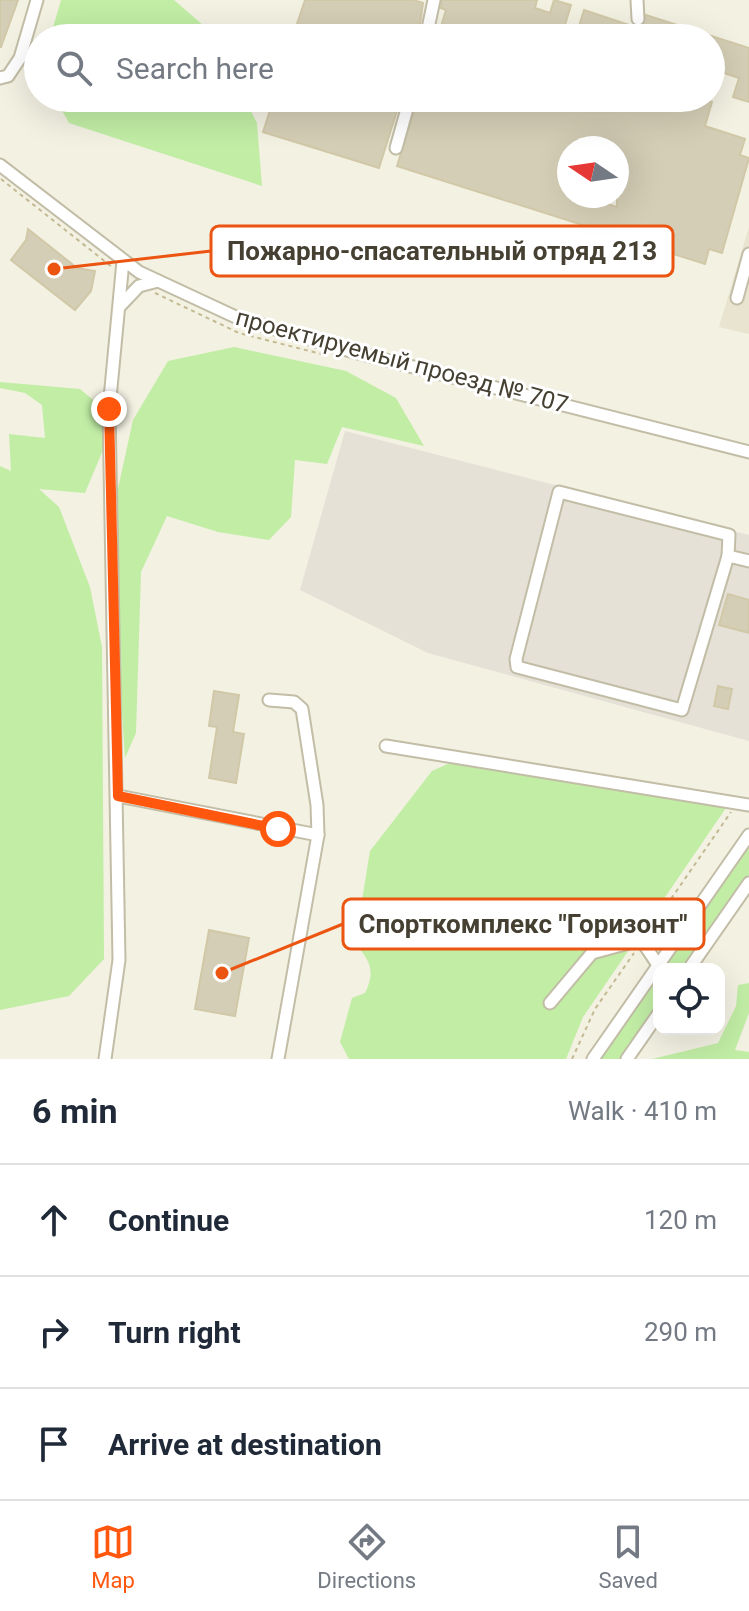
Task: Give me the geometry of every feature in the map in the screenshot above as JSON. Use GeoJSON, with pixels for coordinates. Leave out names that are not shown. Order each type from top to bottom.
{"type":"FeatureCollection","features":[{"type":"Feature","properties":{"kind":"street"},"geometry":{"type":"LineString","coordinates":[[30,24],[37,0]]}},
{"type":"Feature","properties":{"kind":"street"},"geometry":{"type":"LineString","coordinates":[[429,24],[434,0]]}},
{"type":"Feature","properties":{"kind":"street"},"geometry":{"type":"LineString","coordinates":[[637,0],[638,19]]}},
{"type":"Feature","properties":{"kind":"street"},"geometry":{"type":"LineString","coordinates":[[0,78],[8,76],[20,58],[24,44]]}},
{"type":"Feature","properties":{"kind":"street"},"geometry":{"type":"LineString","coordinates":[[396,148],[406,112]]}},
{"type":"Feature","properties":{"kind":"street","name":"проектируемый проезд № 707"},"geometry":{"type":"LineString","coordinates":[[0,165],[123,261],[158,281],[254,324],[749,452]]}},
{"type":"Feature","properties":{"kind":"street"},"geometry":{"type":"LineString","coordinates":[[737,298],[749,254]]}},
{"type":"Feature","properties":{"kind":"street"},"geometry":{"type":"LineString","coordinates":[[105,1059],[119,960],[109,409],[123,261]]}},
{"type":"Feature","properties":{"kind":"street"},"geometry":{"type":"LineString","coordinates":[[118,310],[139,286],[158,281]]}},
{"type":"Feature","properties":{"kind":"street"},"geometry":{"type":"LineString","coordinates":[[559,492],[729,535],[728,556],[682,710],[517,667],[516,659],[559,492]]}},
{"type":"Feature","properties":{"kind":"street"},"geometry":{"type":"LineString","coordinates":[[728,556],[749,561]]}},
{"type":"Feature","properties":{"kind":"street"},"geometry":{"type":"LineString","coordinates":[[269,700],[294,702],[302,709],[317,805],[318,835],[278,1059]]}},
{"type":"Feature","properties":{"kind":"street"},"geometry":{"type":"LineString","coordinates":[[386,746],[744,804]]}},
{"type":"Feature","properties":{"kind":"street"},"geometry":{"type":"LineString","coordinates":[[118,796],[318,835]]}},
{"type":"Feature","properties":{"kind":"street"},"geometry":{"type":"LineString","coordinates":[[659,963],[749,835]]}},
{"type":"Feature","properties":{"kind":"street"},"geometry":{"type":"LineString","coordinates":[[693,963],[749,883]]}},
{"type":"Feature","properties":{"kind":"street"},"geometry":{"type":"LineString","coordinates":[[550,1003],[592,953],[684,928]]}},
{"type":"Feature","properties":{"kind":"street"},"geometry":{"type":"LineString","coordinates":[[642,941],[657,963]]}},
{"type":"Feature","properties":{"kind":"street"},"geometry":{"type":"LineString","coordinates":[[593,1059],[653,972]]}},
{"type":"Feature","properties":{"kind":"street"},"geometry":{"type":"LineString","coordinates":[[627,1059],[653,1022]]}},
{"type":"Feature","properties":{"kind":"path"},"geometry":{"type":"LineString","coordinates":[[572,1059],[595,1009],[744,804]]}},
{"type":"Feature","properties":{"kind":"shaded area"},"geometry":{"type":"Polygon","coordinates":[[[749,227],[749,334],[719,327],[749,227]]]}},
{"type":"Feature","properties":{"kind":"shaded area"},"geometry":{"type":"Polygon","coordinates":[[[345,431],[749,535],[749,741],[428,653],[300,590],[345,431]]]}},
{"type":"Feature","properties":{"kind":"green space"},"geometry":{"type":"Polygon","coordinates":[[[61,0],[174,0],[202,24],[54,24],[61,0]]]}},
{"type":"Feature","properties":{"kind":"green space"},"geometry":{"type":"Polygon","coordinates":[[[63,112],[251,112],[257,123],[262,186],[69,123],[63,112]]]}},
{"type":"Feature","properties":{"kind":"green space"},"geometry":{"type":"Polygon","coordinates":[[[234,347],[346,371],[396,398],[424,446],[342,427],[327,464],[295,460],[291,517],[269,540],[218,532],[167,516],[141,572],[136,733],[125,758],[110,525],[133,420],[168,361],[234,347]]]}},
{"type":"Feature","properties":{"kind":"green space"},"geometry":{"type":"Polygon","coordinates":[[[0,382],[80,389],[116,419],[85,493],[39,489],[59,507],[90,587],[102,647],[104,959],[69,996],[0,1010],[0,466],[11,471],[9,434],[45,438],[42,405],[25,393],[0,388],[0,382]]]}},
{"type":"Feature","properties":{"kind":"green space"},"geometry":{"type":"Polygon","coordinates":[[[452,762],[726,808],[583,1017],[566,1059],[349,1059],[340,1042],[352,998],[365,993],[371,972],[368,961],[355,943],[370,851],[432,771],[452,762]]]}},
{"type":"Feature","properties":{"kind":"green space"},"geometry":{"type":"Polygon","coordinates":[[[749,846],[749,875],[688,963],[668,963],[749,846]]]}},
{"type":"Feature","properties":{"kind":"green space"},"geometry":{"type":"Polygon","coordinates":[[[749,983],[749,1013],[735,1050],[749,1052],[749,1059],[652,1059],[718,1043],[725,1035],[736,1006],[738,985],[749,983]]]}},
{"type":"Feature","properties":{"kind":"green space"},"geometry":{"type":"Polygon","coordinates":[[[653,984],[653,1014],[621,1059],[600,1059],[653,984]]]}},
{"type":"Feature","properties":{"kind":"building"},"geometry":{"type":"Polygon","coordinates":[[[0,0],[18,0],[1,47],[0,47],[0,0]]]}},
{"type":"Feature","properties":{"kind":"building"},"geometry":{"type":"Polygon","coordinates":[[[305,0],[413,0],[423,3],[420,24],[297,24],[305,0]]]}},
{"type":"Feature","properties":{"kind":"building"},"geometry":{"type":"Polygon","coordinates":[[[442,0],[537,0],[535,8],[550,13],[554,0],[571,5],[565,24],[442,24],[446,10],[441,8],[442,0]]]}},
{"type":"Feature","properties":{"kind":"building"},"geometry":{"type":"Polygon","coordinates":[[[584,10],[626,24],[580,24],[584,10]]]}},
{"type":"Feature","properties":{"kind":"building"},"geometry":{"type":"Polygon","coordinates":[[[646,15],[674,24],[643,24],[646,15]]]}},
{"type":"Feature","properties":{"kind":"building"},"geometry":{"type":"Polygon","coordinates":[[[725,40],[749,48],[749,102],[733,97],[739,78],[725,73],[725,40]]]}},
{"type":"Feature","properties":{"kind":"building"},"geometry":{"type":"Polygon","coordinates":[[[269,112],[397,112],[379,168],[263,132],[269,112]]]}},
{"type":"Feature","properties":{"kind":"building"},"geometry":{"type":"Polygon","coordinates":[[[414,112],[709,112],[705,126],[745,139],[740,155],[749,158],[722,253],[709,249],[705,264],[397,166],[414,112]]]}},
{"type":"Feature","properties":{"kind":"building"},"geometry":{"type":"Polygon","coordinates":[[[28,229],[77,268],[95,271],[91,291],[75,310],[11,260],[26,240],[28,229]]]}},
{"type":"Feature","properties":{"kind":"building"},"geometry":{"type":"Polygon","coordinates":[[[728,594],[749,600],[749,633],[719,625],[728,594]]]}},
{"type":"Feature","properties":{"kind":"building"},"geometry":{"type":"Polygon","coordinates":[[[718,686],[732,689],[728,709],[714,706],[718,686]]]}},
{"type":"Feature","properties":{"kind":"building"},"geometry":{"type":"Polygon","coordinates":[[[214,691],[239,695],[233,732],[244,734],[236,783],[209,778],[217,727],[209,726],[214,691]]]}},
{"type":"Feature","properties":{"kind":"building"},"geometry":{"type":"Polygon","coordinates":[[[209,930],[249,938],[235,1016],[195,1009],[209,930]]]}},
{"type":"Feature","properties":{"kind":"place","name":"Пожарно-спасательный отряд 213"},"geometry":{"type":"Point","coordinates":[54,269]}},
{"type":"Feature","properties":{"kind":"place","name":"Спорткомплекс \"Горизонт\""},"geometry":{"type":"Point","coordinates":[222,973]}},
{"type":"Feature","properties":{"kind":"route"},"geometry":{"type":"LineString","coordinates":[[109,409],[118,796],[278,829]]}}]}
